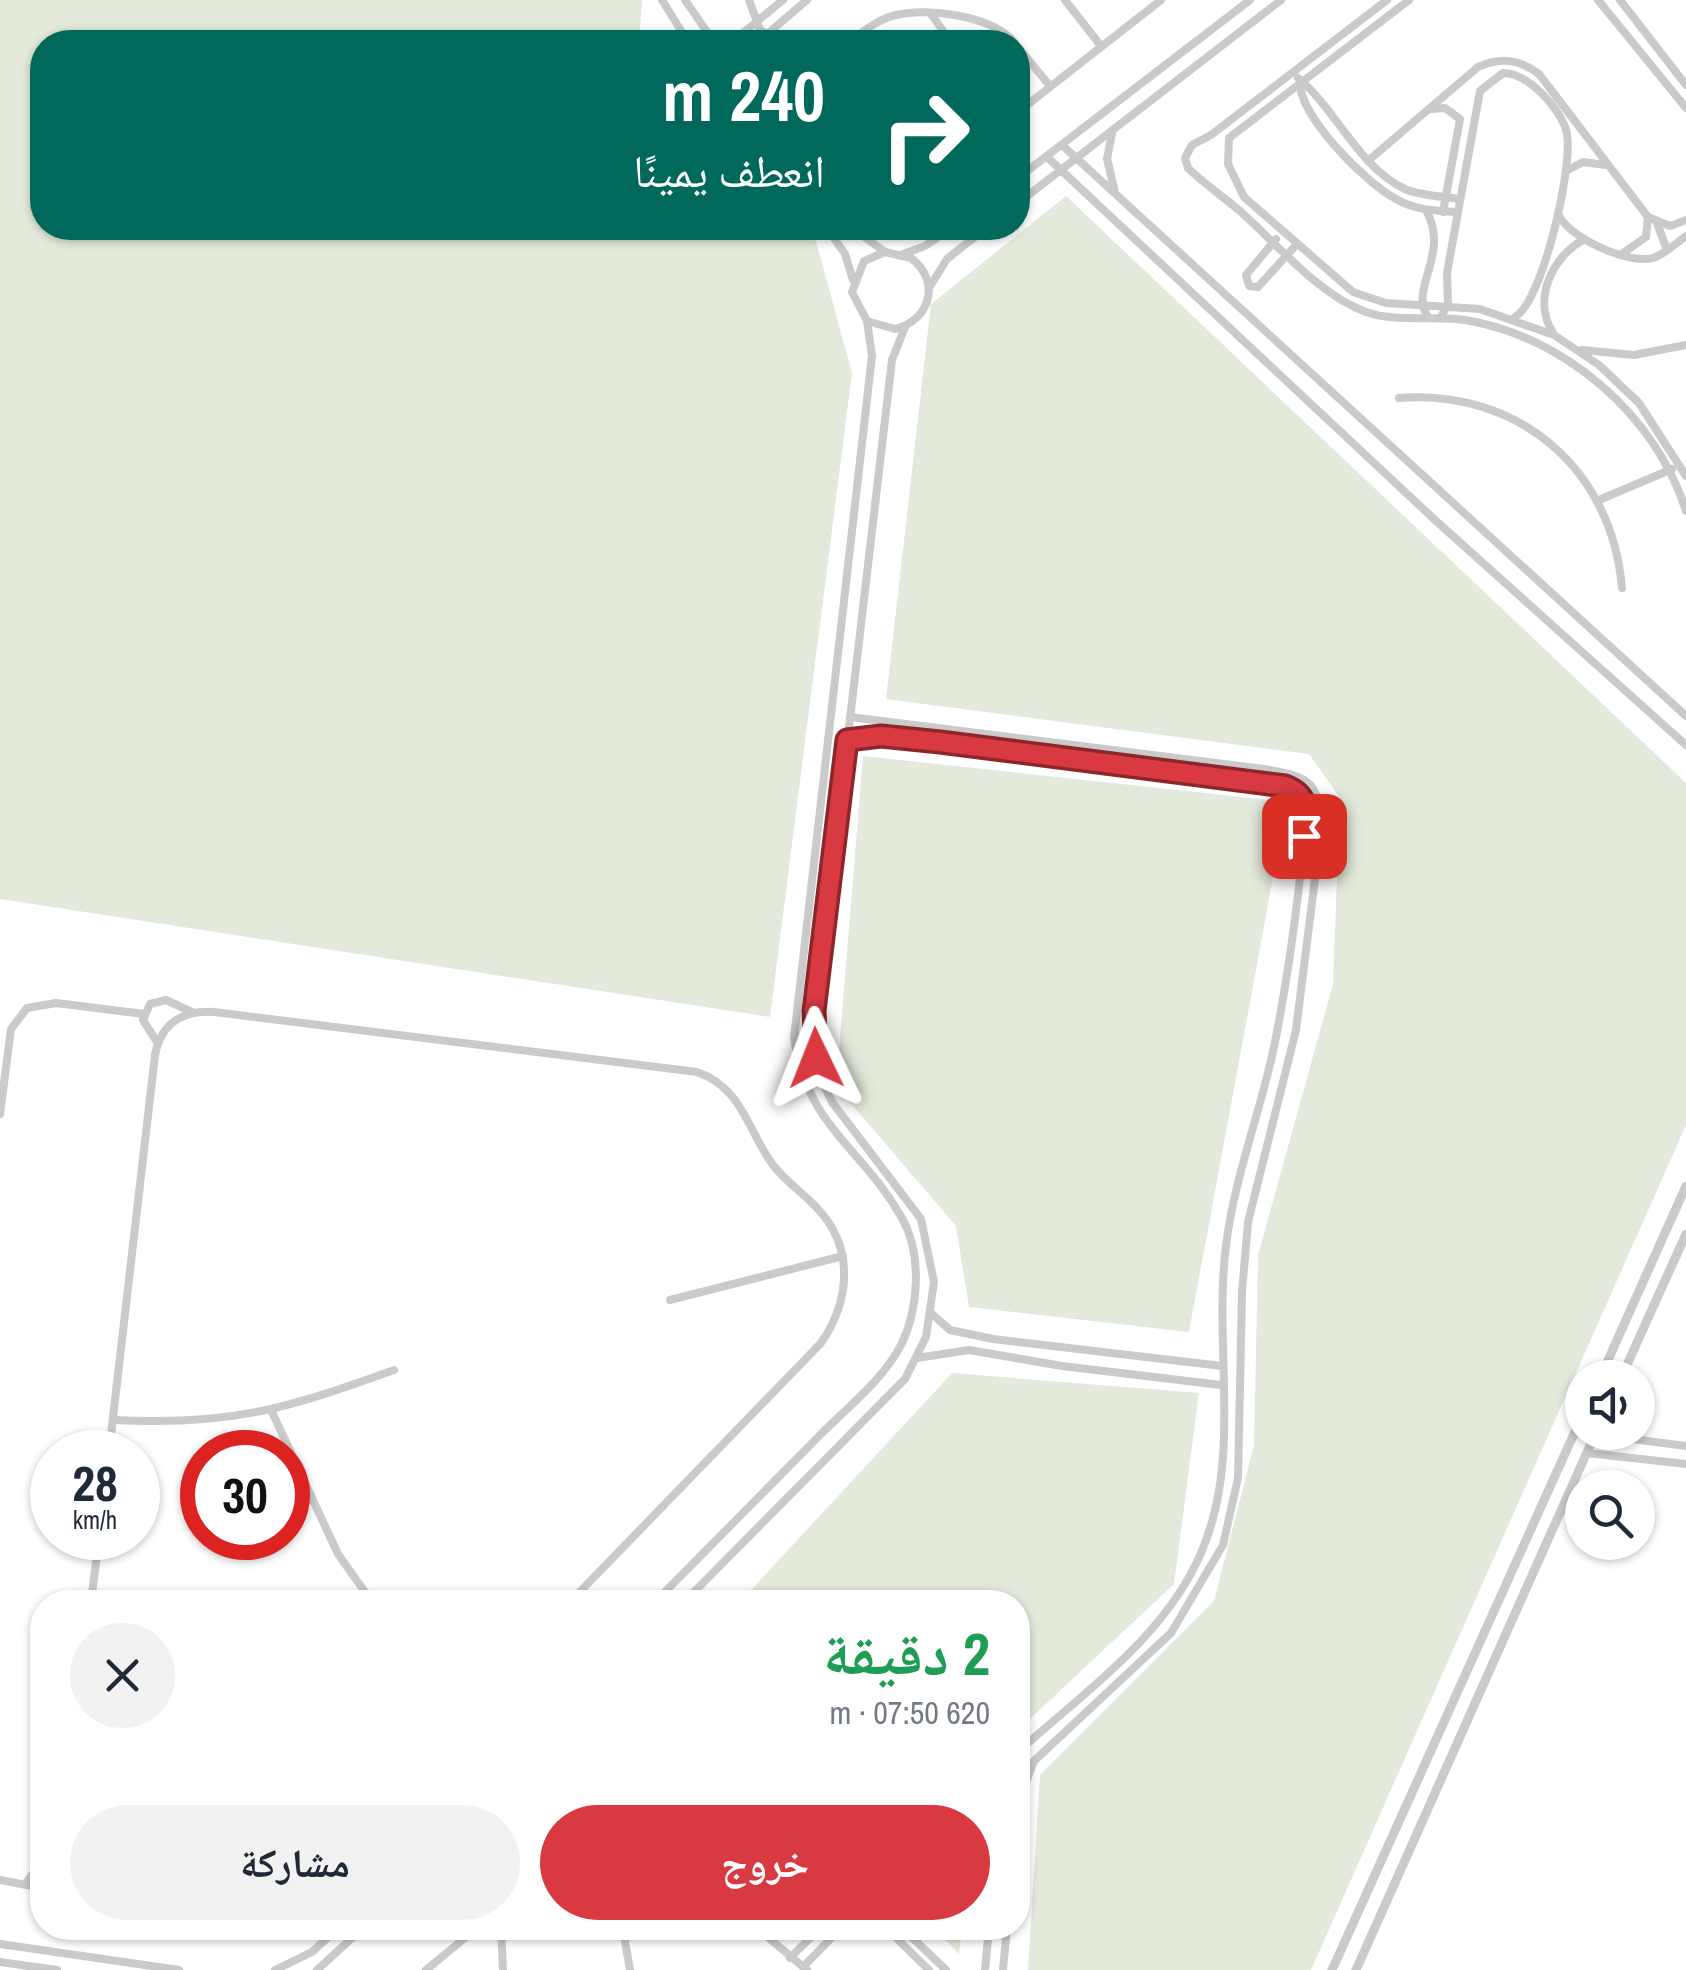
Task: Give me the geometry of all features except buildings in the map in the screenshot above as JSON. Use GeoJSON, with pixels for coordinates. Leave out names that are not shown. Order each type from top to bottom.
{"type":"FeatureCollection","features":[{"type":"Feature","properties":{"kind":"street"},"geometry":{"type":"LineString","coordinates":[[662,0],[681,30]]}},
{"type":"Feature","properties":{"kind":"street"},"geometry":{"type":"LineString","coordinates":[[685,0],[706,30]]}},
{"type":"Feature","properties":{"kind":"street"},"geometry":{"type":"LineString","coordinates":[[749,0],[764,30]]}},
{"type":"Feature","properties":{"kind":"street"},"geometry":{"type":"LineString","coordinates":[[747,30],[783,0]]}},
{"type":"Feature","properties":{"kind":"street"},"geometry":{"type":"LineString","coordinates":[[773,30],[806,0]]}},
{"type":"Feature","properties":{"kind":"street"},"geometry":{"type":"LineString","coordinates":[[1065,0],[1101,46]]}},
{"type":"Feature","properties":{"kind":"street"},"geometry":{"type":"LineString","coordinates":[[1030,102],[1161,0]]}},
{"type":"Feature","properties":{"kind":"street"},"geometry":{"type":"LineString","coordinates":[[1030,169],[1250,0]]}},
{"type":"Feature","properties":{"kind":"street"},"geometry":{"type":"LineString","coordinates":[[1030,195],[1281,0]]}},
{"type":"Feature","properties":{"kind":"street"},"geometry":{"type":"LineString","coordinates":[[1387,0],[1211,135],[1188,148],[1188,168],[1332,292],[1366,312],[1441,317],[1505,329],[1564,357],[1615,399],[1668,470],[1686,511]]}},
{"type":"Feature","properties":{"kind":"street"},"geometry":{"type":"LineString","coordinates":[[1225,149],[1240,128],[1410,0]]}},
{"type":"Feature","properties":{"kind":"street"},"geometry":{"type":"LineString","coordinates":[[1598,0],[1686,108]]}},
{"type":"Feature","properties":{"kind":"street"},"geometry":{"type":"LineString","coordinates":[[1620,0],[1686,85]]}},
{"type":"Feature","properties":{"kind":"street"},"geometry":{"type":"LineString","coordinates":[[867,30],[893,15],[931,14],[986,24],[995,30]]}},
{"type":"Feature","properties":{"kind":"street"},"geometry":{"type":"LineString","coordinates":[[931,14],[942,30]]}},
{"type":"Feature","properties":{"kind":"street"},"geometry":{"type":"LineString","coordinates":[[1352,27],[1360,37]]}},
{"type":"Feature","properties":{"kind":"street"},"geometry":{"type":"LineString","coordinates":[[1370,160],[1478,66],[1507,60],[1538,74],[1648,217],[1657,223],[1676,225],[1686,220]]}},
{"type":"Feature","properties":{"kind":"street"},"geometry":{"type":"LineString","coordinates":[[1030,62],[1050,86]]}},
{"type":"Feature","properties":{"kind":"street"},"geometry":{"type":"LineString","coordinates":[[1293,72],[1318,95],[1370,160],[1404,188],[1459,198]]}},
{"type":"Feature","properties":{"kind":"street"},"geometry":{"type":"LineString","coordinates":[[1441,317],[1448,304],[1447,274],[1456,212],[1480,91],[1503,73],[1530,82],[1563,123],[1566,171],[1534,297],[1514,318]]}},
{"type":"Feature","properties":{"kind":"street"},"geometry":{"type":"LineString","coordinates":[[1300,81],[1308,110],[1353,164],[1384,192],[1426,210],[1456,212]]}},
{"type":"Feature","properties":{"kind":"street"},"geometry":{"type":"LineString","coordinates":[[1426,110],[1440,107],[1460,120],[1443,212]]}},
{"type":"Feature","properties":{"kind":"street"},"geometry":{"type":"LineString","coordinates":[[1563,123],[1571,116]]}},
{"type":"Feature","properties":{"kind":"street"},"geometry":{"type":"LineString","coordinates":[[1113,130],[1108,174],[1119,201]]}},
{"type":"Feature","properties":{"kind":"street"},"geometry":{"type":"LineString","coordinates":[[1460,130],[1471,132]]}},
{"type":"Feature","properties":{"kind":"street"},"geometry":{"type":"LineString","coordinates":[[1211,135],[1225,149],[1238,190],[1352,292],[1386,303],[1448,304],[1514,318],[1554,335],[1577,349],[1640,403],[1686,476]]}},
{"type":"Feature","properties":{"kind":"street"},"geometry":{"type":"LineString","coordinates":[[1062,145],[1686,716]]}},
{"type":"Feature","properties":{"kind":"street"},"geometry":{"type":"LineString","coordinates":[[1047,157],[1686,745]]}},
{"type":"Feature","properties":{"kind":"street"},"geometry":{"type":"LineString","coordinates":[[1566,171],[1583,162],[1610,167]]}},
{"type":"Feature","properties":{"kind":"street"},"geometry":{"type":"LineString","coordinates":[[1557,208],[1565,228],[1583,240],[1646,259],[1668,250],[1686,236]]}},
{"type":"Feature","properties":{"kind":"street"},"geometry":{"type":"LineString","coordinates":[[1426,210],[1437,239],[1421,303],[1428,317]]}},
{"type":"Feature","properties":{"kind":"street"},"geometry":{"type":"LineString","coordinates":[[1623,253],[1637,248],[1646,238],[1648,217]]}},
{"type":"Feature","properties":{"kind":"street"},"geometry":{"type":"LineString","coordinates":[[1657,223],[1668,250]]}},
{"type":"Feature","properties":{"kind":"street"},"geometry":{"type":"LineString","coordinates":[[1283,232],[1246,275],[1247,284],[1258,287],[1296,244]]}},
{"type":"Feature","properties":{"kind":"street"},"geometry":{"type":"LineString","coordinates":[[667,1590],[887,1368],[912,1313],[916,1283],[905,1224],[819,1113],[798,1064],[794,1038],[872,356],[867,321],[854,303],[853,280],[835,240]]}},
{"type":"Feature","properties":{"kind":"street"},"geometry":{"type":"LineString","coordinates":[[868,240],[885,252]]}},
{"type":"Feature","properties":{"kind":"street"},"geometry":{"type":"LineString","coordinates":[[903,254],[933,240]]}},
{"type":"Feature","properties":{"kind":"street"},"geometry":{"type":"LineString","coordinates":[[696,1590],[905,1379],[917,1358],[932,1314],[932,1266],[921,1219],[902,1188],[844,1122],[827,1092],[816,1058],[814,1011],[892,360],[905,326],[926,307],[930,288],[948,259],[971,240]]}},
{"type":"Feature","properties":{"kind":"street"},"geometry":{"type":"LineString","coordinates":[[1554,335],[1544,313],[1552,271],[1560,255],[1583,240]]}},
{"type":"Feature","properties":{"kind":"street"},"geometry":{"type":"LineString","coordinates":[[853,280],[864,261],[885,252],[903,254],[918,263],[930,288]]}},
{"type":"Feature","properties":{"kind":"street"},"geometry":{"type":"LineString","coordinates":[[867,321],[885,329],[905,326]]}},
{"type":"Feature","properties":{"kind":"street"},"geometry":{"type":"LineString","coordinates":[[1577,349],[1634,355],[1686,345]]}},
{"type":"Feature","properties":{"kind":"street"},"geometry":{"type":"LineString","coordinates":[[1399,398],[1458,399],[1515,418],[1563,452],[1599,500],[1616,543],[1622,588]]}},
{"type":"Feature","properties":{"kind":"street"},"geometry":{"type":"LineString","coordinates":[[1599,500],[1681,466]]}},
{"type":"Feature","properties":{"kind":"street"},"geometry":{"type":"LineString","coordinates":[[850,717],[1264,769],[1301,776],[1320,800],[1322,824],[1304,984],[1248,1222],[1242,1292],[1238,1478],[1224,1544],[1171,1632],[1034,1761],[1030,1772]]}},
{"type":"Feature","properties":{"kind":"street"},"geometry":{"type":"LineString","coordinates":[[847,740],[881,736],[940,742],[1285,786],[1303,799],[1307,807],[1285,990],[1226,1248],[1221,1384],[1224,1447],[1219,1498],[1201,1554],[1168,1610],[1115,1667],[1030,1741]]}},
{"type":"Feature","properties":{"kind":"street"},"geometry":{"type":"LineString","coordinates":[[0,1114],[11,1028],[27,1008],[56,1003],[144,1014],[160,1000],[192,1012],[707,1076],[738,1102],[773,1164],[826,1218],[843,1256],[843,1299],[822,1343],[582,1590]]}},
{"type":"Feature","properties":{"kind":"street"},"geometry":{"type":"LineString","coordinates":[[112,1430],[157,1042],[171,1023],[192,1012]]}},
{"type":"Feature","properties":{"kind":"street"},"geometry":{"type":"LineString","coordinates":[[144,1014],[144,1025],[157,1042]]}},
{"type":"Feature","properties":{"kind":"street"},"geometry":{"type":"LineString","coordinates":[[1608,1360],[1686,1186]]}},
{"type":"Feature","properties":{"kind":"street"},"geometry":{"type":"LineString","coordinates":[[1629,1360],[1686,1234]]}},
{"type":"Feature","properties":{"kind":"street"},"geometry":{"type":"LineString","coordinates":[[670,1300],[843,1256]]}},
{"type":"Feature","properties":{"kind":"street"},"geometry":{"type":"LineString","coordinates":[[932,1314],[950,1330],[993,1339],[1222,1366]]}},
{"type":"Feature","properties":{"kind":"street"},"geometry":{"type":"LineString","coordinates":[[917,1358],[968,1350],[1062,1366],[1221,1384]]}},
{"type":"Feature","properties":{"kind":"street"},"geometry":{"type":"LineString","coordinates":[[113,1420],[202,1422],[272,1412],[394,1370]]}},
{"type":"Feature","properties":{"kind":"street"},"geometry":{"type":"LineString","coordinates":[[272,1412],[338,1554],[364,1590]]}},
{"type":"Feature","properties":{"kind":"street"},"geometry":{"type":"LineString","coordinates":[[1655,1442],[1686,1446]]}},
{"type":"Feature","properties":{"kind":"street"},"geometry":{"type":"LineString","coordinates":[[1332,1970],[1567,1450]]}},
{"type":"Feature","properties":{"kind":"street"},"geometry":{"type":"LineString","coordinates":[[1356,1970],[1587,1452],[1686,1464]]}},
{"type":"Feature","properties":{"kind":"street"},"geometry":{"type":"LineString","coordinates":[[92,1590],[96,1560]]}},
{"type":"Feature","properties":{"kind":"street"},"geometry":{"type":"LineString","coordinates":[[26,1883],[30,1878]]}},
{"type":"Feature","properties":{"kind":"street"},"geometry":{"type":"LineString","coordinates":[[0,1880],[30,1884]]}},
{"type":"Feature","properties":{"kind":"street"},"geometry":{"type":"LineString","coordinates":[[275,1970],[312,1952],[325,1940]]}},
{"type":"Feature","properties":{"kind":"street"},"geometry":{"type":"LineString","coordinates":[[317,1970],[349,1940]]}},
{"type":"Feature","properties":{"kind":"street"},"geometry":{"type":"LineString","coordinates":[[426,1970],[462,1940]]}},
{"type":"Feature","properties":{"kind":"street"},"geometry":{"type":"LineString","coordinates":[[501,1940],[502,1970]]}},
{"type":"Feature","properties":{"kind":"street"},"geometry":{"type":"LineString","coordinates":[[771,1940],[799,1964]]}},
{"type":"Feature","properties":{"kind":"street"},"geometry":{"type":"LineString","coordinates":[[799,1964],[813,1940]]}},
{"type":"Feature","properties":{"kind":"street"},"geometry":{"type":"LineString","coordinates":[[788,1970],[827,1940]]}},
{"type":"Feature","properties":{"kind":"street"},"geometry":{"type":"LineString","coordinates":[[898,1940],[929,1970]]}},
{"type":"Feature","properties":{"kind":"street"},"geometry":{"type":"LineString","coordinates":[[915,1940],[946,1970]]}},
{"type":"Feature","properties":{"kind":"street"},"geometry":{"type":"LineString","coordinates":[[985,1970],[989,1940]]}},
{"type":"Feature","properties":{"kind":"street"},"geometry":{"type":"LineString","coordinates":[[1002,1970],[1006,1940]]}},
{"type":"Feature","properties":{"kind":"street"},"geometry":{"type":"LineString","coordinates":[[626,1941],[630,1970]]}},
{"type":"Feature","properties":{"kind":"street"},"geometry":{"type":"LineString","coordinates":[[0,1944],[180,1970]]}},
{"type":"Feature","properties":{"kind":"street"},"geometry":{"type":"LineString","coordinates":[[0,1962],[57,1970]]}},
{"type":"Feature","properties":{"kind":"green space"},"geometry":{"type":"Polygon","coordinates":[[[0,0],[642,0],[640,30],[30,30],[30,240],[815,240],[852,373],[770,1017],[0,899],[0,0]]]}},
{"type":"Feature","properties":{"kind":"green space"},"geometry":{"type":"Polygon","coordinates":[[[1066,196],[1686,783],[1686,1125],[1582,1360],[1565,1360],[1565,1398],[1311,1970],[1028,1970],[1040,1775],[1214,1601],[1254,1445],[1258,1255],[1333,984],[1340,798],[1309,754],[886,699],[931,304],[1011,240],[1030,240],[1030,225],[1066,196]]]}},
{"type":"Feature","properties":{"kind":"green space"},"geometry":{"type":"Polygon","coordinates":[[[863,756],[1287,802],[1189,1332],[969,1307],[956,1226],[836,1086],[863,756]]]}},
{"type":"Feature","properties":{"kind":"green space"},"geometry":{"type":"Polygon","coordinates":[[[952,1373],[1199,1393],[1174,1584],[1030,1719],[1030,1590],[751,1590],[952,1373]]]}},
{"type":"Feature","properties":{"kind":"green space"},"geometry":{"type":"Polygon","coordinates":[[[946,1940],[961,1940],[959,1954],[946,1940]]]}},
{"type":"Feature","properties":{"kind":"route"},"geometry":{"type":"LineString","coordinates":[[816,1058],[814,1011],[847,740],[881,736],[940,742],[1285,786],[1298,793],[1307,807],[1304,836]]}}]}
